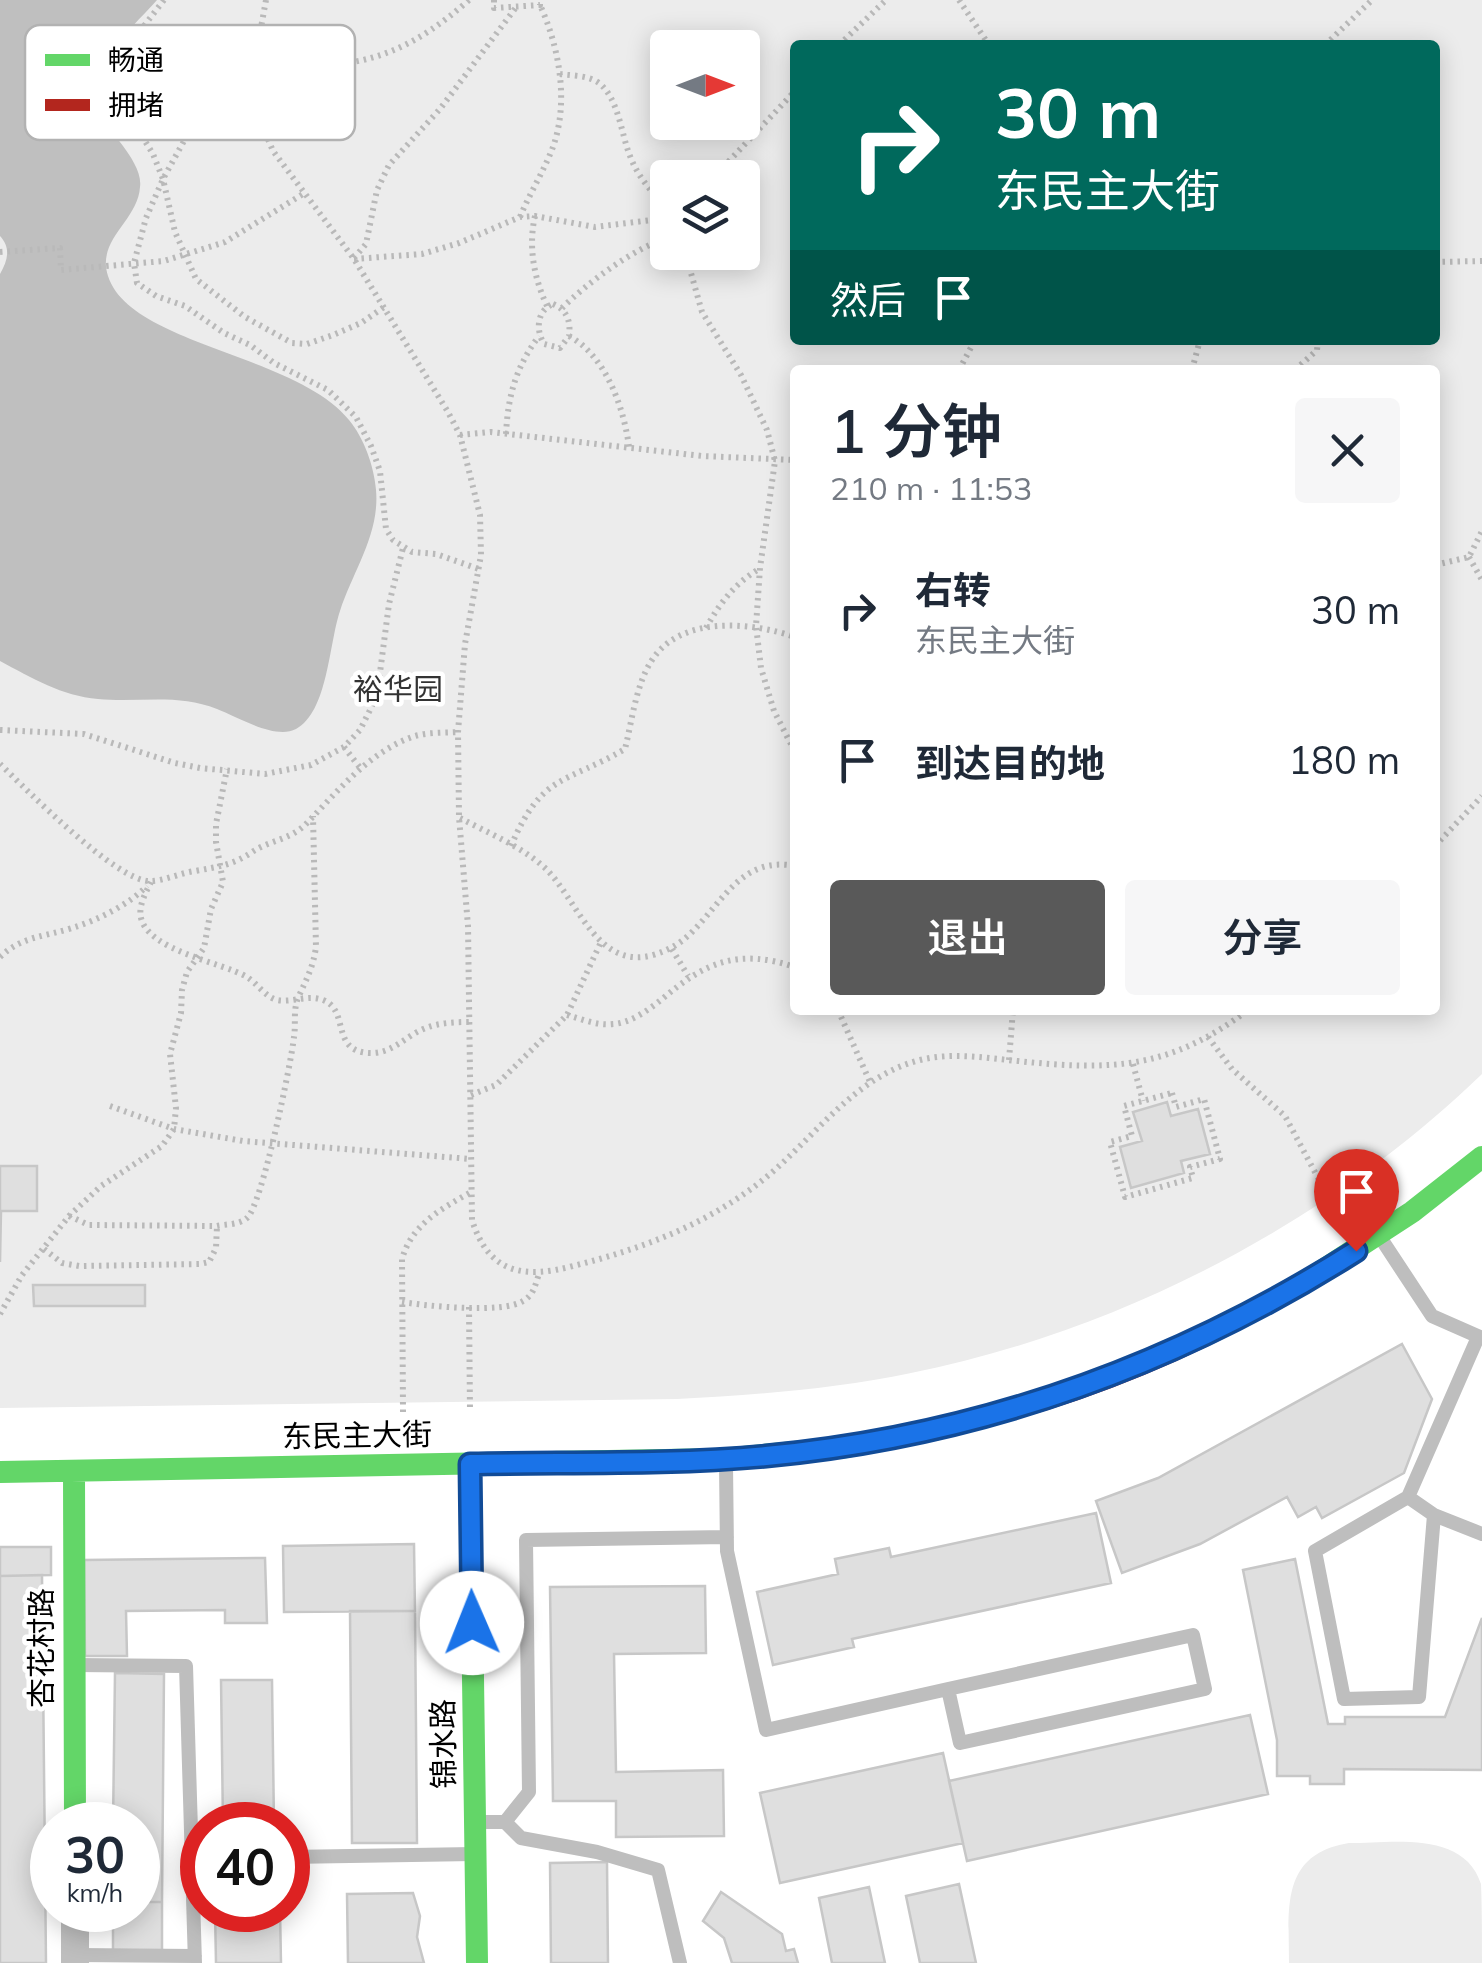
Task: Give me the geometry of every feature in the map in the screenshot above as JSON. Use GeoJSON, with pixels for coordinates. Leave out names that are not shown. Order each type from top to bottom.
{"type":"FeatureCollection","features":[{"type":"Feature","properties":{"kind":"main road","name":"东民主大街"},"geometry":{"type":"LineString","coordinates":[[0,1472],[726,1458],[845,1447],[926,1432],[1085,1387],[1238,1321],[1379,1236],[1482,1156]]}},
{"type":"Feature","properties":{"kind":"main road","name":"锦水路"},"geometry":{"type":"LineString","coordinates":[[470,1464],[477,1963]]}},
{"type":"Feature","properties":{"kind":"main road","name":"杏花村路"},"geometry":{"type":"LineString","coordinates":[[74,1470],[75,1802]]}},
{"type":"Feature","properties":{"kind":"street"},"geometry":{"type":"LineString","coordinates":[[75,1932],[75,1959]]}},
{"type":"Feature","properties":{"kind":"lane"},"geometry":{"type":"LineString","coordinates":[[1379,1236],[1432,1316],[1480,1338],[1408,1497],[1314,1551],[1344,1698],[1420,1697],[1434,1515]]}},
{"type":"Feature","properties":{"kind":"lane"},"geometry":{"type":"LineString","coordinates":[[726,1458],[727,1551],[766,1730],[948,1689],[1193,1635],[1205,1689],[960,1743],[948,1689]]}},
{"type":"Feature","properties":{"kind":"lane"},"geometry":{"type":"LineString","coordinates":[[1408,1497],[1434,1515],[1482,1534]]}},
{"type":"Feature","properties":{"kind":"lane"},"geometry":{"type":"LineString","coordinates":[[505,1822],[529,1792],[526,1540],[727,1537]]}},
{"type":"Feature","properties":{"kind":"lane"},"geometry":{"type":"LineString","coordinates":[[75,1666],[186,1666],[194,1802]]}},
{"type":"Feature","properties":{"kind":"lane"},"geometry":{"type":"LineString","coordinates":[[474,1822],[505,1822],[521,1838],[597,1852],[658,1870],[680,1963]]}},
{"type":"Feature","properties":{"kind":"lane"},"geometry":{"type":"LineString","coordinates":[[310,1858],[475,1854]]}},
{"type":"Feature","properties":{"kind":"lane"},"geometry":{"type":"LineString","coordinates":[[75,1959],[195,1959],[196,1932]]}},
{"type":"Feature","properties":{"kind":"path"},"geometry":{"type":"LineString","coordinates":[[145,25],[164,0]]}},
{"type":"Feature","properties":{"kind":"path"},"geometry":{"type":"LineString","coordinates":[[261,25],[266,0]]}},
{"type":"Feature","properties":{"kind":"path"},"geometry":{"type":"LineString","coordinates":[[355,60],[376,58],[403,48],[447,20],[468,0]]}},
{"type":"Feature","properties":{"kind":"path"},"geometry":{"type":"LineString","coordinates":[[494,0],[494,8],[540,2],[552,31],[560,74],[556,137],[520,217]]}},
{"type":"Feature","properties":{"kind":"path"},"geometry":{"type":"LineString","coordinates":[[844,40],[886,0]]}},
{"type":"Feature","properties":{"kind":"path"},"geometry":{"type":"LineString","coordinates":[[959,0],[986,40]]}},
{"type":"Feature","properties":{"kind":"path"},"geometry":{"type":"LineString","coordinates":[[1330,40],[1372,0]]}},
{"type":"Feature","properties":{"kind":"path"},"geometry":{"type":"LineString","coordinates":[[354,259],[366,244],[377,190],[389,165],[440,109],[517,6]]}},
{"type":"Feature","properties":{"kind":"path"},"geometry":{"type":"LineString","coordinates":[[560,74],[586,77],[600,84],[609,96],[630,157],[650,189]]}},
{"type":"Feature","properties":{"kind":"path"},"geometry":{"type":"LineString","coordinates":[[729,160],[790,97]]}},
{"type":"Feature","properties":{"kind":"path"},"geometry":{"type":"LineString","coordinates":[[144,140],[163,178],[174,232],[196,280],[271,334],[292,343],[307,344],[361,323],[384,307]]}},
{"type":"Feature","properties":{"kind":"path"},"geometry":{"type":"LineString","coordinates":[[184,140],[163,178],[142,230],[134,263],[137,283],[146,292],[185,306],[224,334],[328,390],[356,417],[380,470],[386,529],[412,552],[436,554],[479,569]]}},
{"type":"Feature","properties":{"kind":"path"},"geometry":{"type":"LineString","coordinates":[[268,140],[303,194],[354,259],[460,435],[480,515],[479,569],[464,644],[458,732],[459,817],[468,926],[472,1220],[483,1247],[506,1267],[539,1274],[631,1252],[700,1222],[761,1182],[870,1082],[894,1069],[942,1056],[1079,1068],[1133,1064],[1184,1049],[1241,1015]]}},
{"type":"Feature","properties":{"kind":"path"},"geometry":{"type":"LineString","coordinates":[[0,252],[60,248],[61,270],[164,261],[225,242],[303,194]]}},
{"type":"Feature","properties":{"kind":"path"},"geometry":{"type":"LineString","coordinates":[[536,216],[530,238],[546,306]]}},
{"type":"Feature","properties":{"kind":"path"},"geometry":{"type":"LineString","coordinates":[[354,259],[422,254],[520,217],[595,226],[650,220]]}},
{"type":"Feature","properties":{"kind":"path"},"geometry":{"type":"LineString","coordinates":[[562,308],[584,287],[650,246]]}},
{"type":"Feature","properties":{"kind":"path"},"geometry":{"type":"LineString","coordinates":[[1440,262],[1482,261]]}},
{"type":"Feature","properties":{"kind":"path"},"geometry":{"type":"LineString","coordinates":[[690,270],[702,312],[741,374],[768,430],[775,460],[756,626],[761,668],[790,741]]}},
{"type":"Feature","properties":{"kind":"path"},"geometry":{"type":"LineString","coordinates":[[506,434],[512,382],[539,336],[540,316],[546,306],[562,308],[568,317],[570,336],[560,348],[552,348],[539,336]]}},
{"type":"Feature","properties":{"kind":"path"},"geometry":{"type":"LineString","coordinates":[[570,336],[584,344],[614,393],[626,419],[629,447]]}},
{"type":"Feature","properties":{"kind":"path"},"geometry":{"type":"LineString","coordinates":[[1300,365],[1318,345]]}},
{"type":"Feature","properties":{"kind":"path"},"geometry":{"type":"LineString","coordinates":[[460,435],[506,434],[702,456],[790,460]]}},
{"type":"Feature","properties":{"kind":"path"},"geometry":{"type":"LineString","coordinates":[[1440,564],[1469,556],[1482,532]]}},
{"type":"Feature","properties":{"kind":"path"},"geometry":{"type":"LineString","coordinates":[[0,730],[84,734],[174,764],[265,774],[311,765],[344,747],[360,730],[372,706],[403,548]]}},
{"type":"Feature","properties":{"kind":"path"},"geometry":{"type":"LineString","coordinates":[[1469,556],[1482,580]]}},
{"type":"Feature","properties":{"kind":"path"},"geometry":{"type":"LineString","coordinates":[[706,628],[721,602],[742,579],[760,568]]}},
{"type":"Feature","properties":{"kind":"path"},"geometry":{"type":"LineString","coordinates":[[512,846],[524,815],[550,786],[625,749],[650,663],[662,648],[706,628],[756,626],[790,636]]}},
{"type":"Feature","properties":{"kind":"path"},"geometry":{"type":"LineString","coordinates":[[0,957],[31,936],[72,928],[133,900],[151,882],[222,867],[242,860],[262,846],[290,837],[361,769],[411,737],[458,732]]}},
{"type":"Feature","properties":{"kind":"path"},"geometry":{"type":"LineString","coordinates":[[344,747],[361,769]]}},
{"type":"Feature","properties":{"kind":"path"},"geometry":{"type":"LineString","coordinates":[[0,764],[78,837],[124,871],[151,882]]}},
{"type":"Feature","properties":{"kind":"path"},"geometry":{"type":"LineString","coordinates":[[0,1314],[22,1274],[68,1216],[102,1186],[162,1146],[174,1129],[176,1108],[170,1054],[187,972],[204,948],[211,909],[223,882],[216,824],[227,769]]}},
{"type":"Feature","properties":{"kind":"path"},"geometry":{"type":"LineString","coordinates":[[1440,841],[1482,796]]}},
{"type":"Feature","properties":{"kind":"path"},"geometry":{"type":"LineString","coordinates":[[68,1216],[89,1225],[217,1226],[248,1218],[263,1182],[290,1064],[297,1000],[314,967],[313,816]]}},
{"type":"Feature","properties":{"kind":"path"},"geometry":{"type":"LineString","coordinates":[[459,817],[546,870],[601,942],[618,953],[642,958],[672,949],[692,933],[736,881],[760,866],[790,865]]}},
{"type":"Feature","properties":{"kind":"path"},"geometry":{"type":"LineString","coordinates":[[151,882],[142,900],[141,919],[157,938],[248,977],[270,998],[318,998],[329,1002],[338,1014],[342,1037],[353,1049],[365,1053],[392,1048],[433,1026],[470,1022]]}},
{"type":"Feature","properties":{"kind":"path"},"geometry":{"type":"LineString","coordinates":[[471,1096],[496,1085],[567,1015],[601,942]]}},
{"type":"Feature","properties":{"kind":"path"},"geometry":{"type":"LineString","coordinates":[[672,949],[688,976]]}},
{"type":"Feature","properties":{"kind":"path"},"geometry":{"type":"LineString","coordinates":[[567,1015],[614,1024],[645,1011],[688,976],[709,966],[748,956],[790,964]]}},
{"type":"Feature","properties":{"kind":"path"},"geometry":{"type":"LineString","coordinates":[[840,1015],[870,1082]]}},
{"type":"Feature","properties":{"kind":"path"},"geometry":{"type":"LineString","coordinates":[[1009,1060],[1014,1015]]}},
{"type":"Feature","properties":{"kind":"path"},"geometry":{"type":"LineString","coordinates":[[1208,1037],[1232,1069],[1285,1116],[1333,1206]]}},
{"type":"Feature","properties":{"kind":"path"},"geometry":{"type":"LineString","coordinates":[[1133,1064],[1143,1101]]}},
{"type":"Feature","properties":{"kind":"path"},"geometry":{"type":"LineString","coordinates":[[1172,1093],[1176,1107],[1204,1100],[1220,1159],[1190,1167],[1194,1178],[1126,1197],[1110,1142],[1132,1136],[1124,1106],[1143,1101],[1172,1093]]}},
{"type":"Feature","properties":{"kind":"path"},"geometry":{"type":"LineString","coordinates":[[110,1106],[174,1129],[271,1144],[471,1159]]}},
{"type":"Feature","properties":{"kind":"path"},"geometry":{"type":"LineString","coordinates":[[403,1412],[402,1259],[418,1226],[471,1192]]}},
{"type":"Feature","properties":{"kind":"path"},"geometry":{"type":"LineString","coordinates":[[44,1249],[62,1263],[79,1266],[200,1264],[208,1262],[216,1248],[217,1226]]}},
{"type":"Feature","properties":{"kind":"path"},"geometry":{"type":"LineString","coordinates":[[402,1302],[432,1307],[518,1304],[533,1292],[539,1274]]}},
{"type":"Feature","properties":{"kind":"path"},"geometry":{"type":"LineString","coordinates":[[469,1307],[470,1411]]}},
{"type":"Feature","properties":{"kind":"green space","name":"裕华园"},"geometry":{"type":"Polygon","coordinates":[[[0,0],[1482,0],[1482,1074],[1422,1128],[1357,1178],[1218,1264],[1143,1299],[1067,1330],[911,1373],[736,1396],[0,1408],[0,0]]]}},
{"type":"Feature","properties":{"kind":"green space"},"geometry":{"type":"Polygon","coordinates":[[[1349,1843],[1425,1843],[1459,1855],[1472,1867],[1481,1884],[1482,1963],[1289,1963],[1290,1904],[1300,1872],[1327,1849],[1349,1843]]]}},
{"type":"Feature","properties":{"kind":"shaded area"},"geometry":{"type":"Polygon","coordinates":[[[0,0],[157,0],[135,25],[25,25],[25,140],[118,140],[138,171],[140,182],[138,199],[112,241],[106,263],[108,276],[122,299],[147,318],[180,334],[292,379],[324,398],[349,420],[359,435],[373,471],[374,522],[340,611],[321,693],[307,720],[296,729],[267,730],[187,701],[85,697],[48,685],[0,661],[0,274],[7,254],[0,236],[0,0]]]}},
{"type":"Feature","properties":{"kind":"building"},"geometry":{"type":"Polygon","coordinates":[[[1167,1102],[1171,1116],[1198,1109],[1210,1154],[1181,1161],[1184,1173],[1131,1188],[1120,1147],[1142,1141],[1133,1112],[1167,1102]]]}},
{"type":"Feature","properties":{"kind":"building"},"geometry":{"type":"Polygon","coordinates":[[[0,1166],[37,1166],[37,1211],[1,1211],[0,1262],[0,1166]]]}},
{"type":"Feature","properties":{"kind":"building"},"geometry":{"type":"Polygon","coordinates":[[[33,1285],[145,1285],[145,1306],[34,1306],[33,1285]]]}},
{"type":"Feature","properties":{"kind":"building"},"geometry":{"type":"Polygon","coordinates":[[[1402,1344],[1432,1399],[1404,1473],[1322,1518],[1316,1507],[1298,1517],[1287,1497],[1200,1544],[1122,1573],[1096,1501],[1158,1478],[1402,1344]]]}},
{"type":"Feature","properties":{"kind":"building"},"geometry":{"type":"Polygon","coordinates":[[[1096,1513],[1111,1583],[852,1639],[854,1647],[773,1665],[757,1592],[838,1574],[835,1559],[889,1548],[891,1557],[1096,1513]]]}},
{"type":"Feature","properties":{"kind":"building"},"geometry":{"type":"Polygon","coordinates":[[[414,1544],[415,1611],[284,1612],[283,1546],[414,1544]]]}},
{"type":"Feature","properties":{"kind":"building"},"geometry":{"type":"Polygon","coordinates":[[[0,1547],[51,1547],[51,1575],[0,1576],[0,1547]]]}},
{"type":"Feature","properties":{"kind":"building"},"geometry":{"type":"Polygon","coordinates":[[[265,1558],[267,1623],[225,1623],[225,1610],[126,1611],[127,1656],[85,1656],[84,1560],[265,1558]]]}},
{"type":"Feature","properties":{"kind":"building"},"geometry":{"type":"Polygon","coordinates":[[[1295,1559],[1328,1724],[1345,1724],[1345,1717],[1445,1717],[1482,1618],[1482,1770],[1344,1769],[1344,1784],[1310,1784],[1310,1776],[1277,1776],[1277,1740],[1243,1570],[1295,1559]]]}},
{"type":"Feature","properties":{"kind":"building"},"geometry":{"type":"Polygon","coordinates":[[[42,1575],[44,1802],[30,1802],[30,1932],[46,1932],[46,1963],[0,1963],[0,1576],[42,1575]]]}},
{"type":"Feature","properties":{"kind":"building"},"geometry":{"type":"Polygon","coordinates":[[[705,1586],[706,1653],[614,1654],[616,1772],[723,1770],[724,1836],[616,1837],[616,1801],[553,1801],[550,1587],[705,1586]]]}},
{"type":"Feature","properties":{"kind":"building"},"geometry":{"type":"Polygon","coordinates":[[[350,1611],[415,1611],[417,1843],[352,1843],[350,1611]]]}},
{"type":"Feature","properties":{"kind":"building"},"geometry":{"type":"Polygon","coordinates":[[[115,1673],[164,1674],[162,1902],[160,1802],[113,1802],[115,1673]]]}},
{"type":"Feature","properties":{"kind":"building"},"geometry":{"type":"Polygon","coordinates":[[[221,1680],[272,1680],[274,1802],[223,1802],[221,1680]]]}},
{"type":"Feature","properties":{"kind":"building"},"geometry":{"type":"Polygon","coordinates":[[[1250,1715],[1268,1794],[967,1861],[949,1781],[1250,1715]]]}},
{"type":"Feature","properties":{"kind":"building"},"geometry":{"type":"Polygon","coordinates":[[[943,1753],[963,1843],[780,1883],[760,1793],[943,1753]]]}},
{"type":"Feature","properties":{"kind":"building"},"geometry":{"type":"Polygon","coordinates":[[[607,1862],[608,1963],[551,1963],[550,1863],[607,1862]]]}},
{"type":"Feature","properties":{"kind":"building"},"geometry":{"type":"Polygon","coordinates":[[[959,1884],[976,1963],[920,1963],[906,1896],[959,1884]]]}},
{"type":"Feature","properties":{"kind":"building"},"geometry":{"type":"Polygon","coordinates":[[[869,1887],[885,1963],[832,1963],[819,1898],[869,1887]]]}},
{"type":"Feature","properties":{"kind":"building"},"geometry":{"type":"Polygon","coordinates":[[[721,1892],[782,1934],[786,1951],[794,1949],[798,1963],[732,1963],[724,1938],[703,1921],[721,1892]]]}},
{"type":"Feature","properties":{"kind":"building"},"geometry":{"type":"Polygon","coordinates":[[[413,1893],[420,1916],[417,1937],[424,1963],[348,1963],[347,1894],[413,1893]]]}},
{"type":"Feature","properties":{"kind":"building"},"geometry":{"type":"Polygon","coordinates":[[[162,1902],[162,1951],[113,1951],[113,1932],[160,1932],[162,1902]]]}},
{"type":"Feature","properties":{"kind":"building"},"geometry":{"type":"Polygon","coordinates":[[[215,1932],[280,1932],[281,1963],[216,1963],[215,1932]]]}},
{"type":"Feature","properties":{"kind":"traffic: fast"},"geometry":{"type":"LineString","coordinates":[[1303,1283],[1412,1212],[1482,1157]]}},
{"type":"Feature","properties":{"kind":"traffic: fast"},"geometry":{"type":"LineString","coordinates":[[0,1472],[722,1459],[847,1447],[998,1413]]}},
{"type":"Feature","properties":{"kind":"traffic: fast"},"geometry":{"type":"LineString","coordinates":[[470,1464],[477,1963]]}},
{"type":"Feature","properties":{"kind":"traffic: fast"},"geometry":{"type":"LineString","coordinates":[[74,1471],[75,1802]]}},
{"type":"Feature","properties":{"kind":"traffic: jam"},"geometry":{"type":"LineString","coordinates":[[998,1413],[1077,1389],[1155,1358],[1303,1283]]}},
{"type":"Feature","properties":{"kind":"route"},"geometry":{"type":"LineString","coordinates":[[472,1623],[470,1464],[762,1456],[845,1447],[926,1432],[1007,1412],[1162,1357],[1238,1321],[1356,1251]]}}]}
